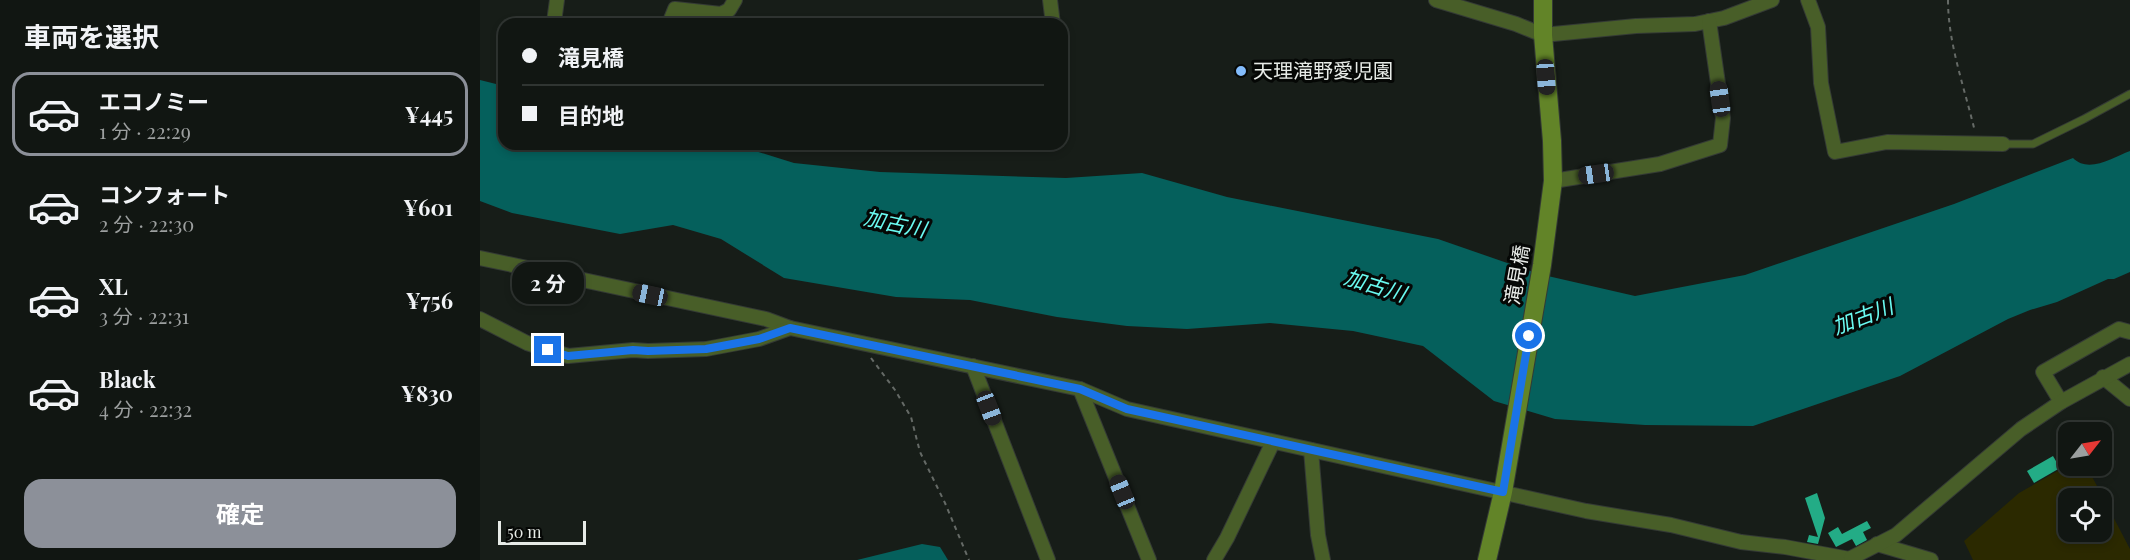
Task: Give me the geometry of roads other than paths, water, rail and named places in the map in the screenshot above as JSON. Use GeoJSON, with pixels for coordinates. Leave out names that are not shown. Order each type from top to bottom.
{"type":"FeatureCollection","features":[{"type":"Feature","properties":{"kind":"street"},"geometry":{"type":"LineString","coordinates":[[555,18],[557,0]]}},
{"type":"Feature","properties":{"kind":"street"},"geometry":{"type":"LineString","coordinates":[[671,18],[675,9],[721,14],[729,10],[735,0]]}},
{"type":"Feature","properties":{"kind":"street"},"geometry":{"type":"LineString","coordinates":[[1050,0],[1052,18]]}},
{"type":"Feature","properties":{"kind":"street"},"geometry":{"type":"LineString","coordinates":[[1436,0],[1516,24],[1543,35],[1636,26],[1695,24],[1724,18],[1772,0]]}},
{"type":"Feature","properties":{"kind":"street","name":"滝見橋"},"geometry":{"type":"LineString","coordinates":[[1487,560],[1503,492],[1552,190],[1552,141],[1543,35],[1543,0]]}},
{"type":"Feature","properties":{"kind":"street"},"geometry":{"type":"LineString","coordinates":[[1808,0],[1818,27],[1821,83],[1835,152],[1887,142],[2002,144]]}},
{"type":"Feature","properties":{"kind":"street"},"geometry":{"type":"LineString","coordinates":[[1552,190],[1660,164],[1720,145],[1723,118],[1708,21]]}},
{"type":"Feature","properties":{"kind":"street"},"geometry":{"type":"LineString","coordinates":[[480,258],[766,319],[790,328],[1080,389],[1127,409],[1586,511],[1671,525],[1741,542],[1853,559],[1896,535],[2021,429],[2061,402],[2130,364]]}},
{"type":"Feature","properties":{"kind":"street"},"geometry":{"type":"LineString","coordinates":[[480,319],[527,343],[568,356],[633,350],[706,349],[759,339],[790,328]]}},
{"type":"Feature","properties":{"kind":"street"},"geometry":{"type":"LineString","coordinates":[[2061,402],[2043,372],[2119,329],[2130,332]]}},
{"type":"Feature","properties":{"kind":"street"},"geometry":{"type":"LineString","coordinates":[[973,366],[1048,560]]}},
{"type":"Feature","properties":{"kind":"street"},"geometry":{"type":"LineString","coordinates":[[2103,377],[2130,399]]}},
{"type":"Feature","properties":{"kind":"street"},"geometry":{"type":"LineString","coordinates":[[1080,389],[1149,560]]}},
{"type":"Feature","properties":{"kind":"street"},"geometry":{"type":"LineString","coordinates":[[1214,560],[1273,442]]}},
{"type":"Feature","properties":{"kind":"street"},"geometry":{"type":"LineString","coordinates":[[1311,450],[1318,535],[1323,560]]}},
{"type":"Feature","properties":{"kind":"street"},"geometry":{"type":"LineString","coordinates":[[1877,544],[1931,560]]}},
{"type":"Feature","properties":{"kind":"lane"},"geometry":{"type":"LineString","coordinates":[[2002,144],[2033,144],[2084,120],[2130,94]]}},
{"type":"Feature","properties":{"kind":"water","name":"加古川"},"geometry":{"type":"Polygon","coordinates":[[[480,80],[498,84],[498,150],[752,150],[794,163],[880,172],[1066,178],[1142,173],[1227,197],[1438,239],[1539,274],[1635,296],[1745,275],[1954,204],[2073,158],[2079,163],[2094,164],[2130,151],[2130,272],[2008,319],[1900,376],[1753,426],[1645,425],[1555,419],[1494,401],[1423,346],[1353,331],[1270,323],[1187,329],[1127,326],[1057,317],[970,300],[896,297],[784,278],[721,239],[673,225],[620,234],[512,213],[480,201],[480,80]]]}},
{"type":"Feature","properties":{"kind":"water"},"geometry":{"type":"Polygon","coordinates":[[[922,544],[940,547],[948,560],[857,560],[922,544]]]}},
{"type":"Feature","properties":{"kind":"place","name":"天理滝野愛児園"},"geometry":{"type":"Point","coordinates":[1241,71]}}]}
